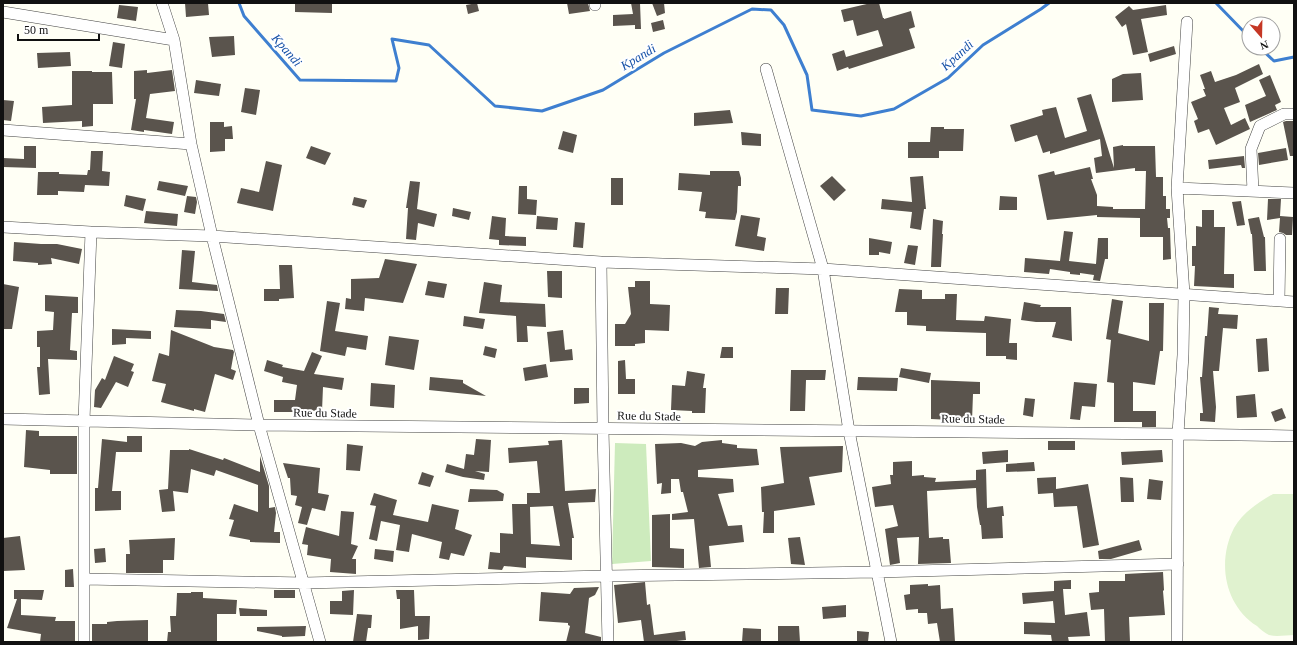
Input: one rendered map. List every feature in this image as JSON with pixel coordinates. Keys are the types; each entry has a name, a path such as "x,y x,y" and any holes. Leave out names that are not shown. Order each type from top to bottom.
{"street":[{"path":"162,3 174,40 191,144 212,236 259,425 320,642"},
{"path":"3,12 174,40"},
{"path":"1177,642 1178,434 1183,355 1184,294 1177,188 1187,22"},
{"path":"766,69 823,269 849,431 891,642"},
{"path":"1253,191 1251,149 1260,126 1284,114 1294,114"},
{"path":"3,130 191,144"},
{"path":"1177,188 1294,193"},
{"path":"3,227 91,232 212,236 601,262 823,269 1294,302"},
{"path":"84,642 84,421 91,232"},
{"path":"1279,301 1280,239"},
{"path":"601,262 608,642"},
{"name":"Rue du Stade","path":"3,419 259,425 1294,436"},
{"path":"84,579 304,583 606,576 877,572 1178,564"}],"green space":[{"path":"615,443 646,444 651,561 612,564"},
{"path":"1273,494 1294,494 1294,635 1272,636 1261,630 1246,617 1237,606 1227,582 1225,568 1226,554 1234,528 1242,517 1256,504"}],"building":[{"path":"185,3 208,3 209,15 186,17"},
{"path":"295,3 332,3 332,13 295,12"},
{"path":"477,3 479,11 468,14 466,5"},
{"path":"567,3 588,3 590,11 569,14"},
{"path":"631,3 640,3 641,29 635,29 635,25 613,26 613,15 633,14"},
{"path":"652,3 664,3 665,13 657,16"},
{"path":"871,3 879,3 884,19 911,11 915,27 909,29 915,48 849,69 848,67 837,71 832,54 844,50 846,57 883,46 878,30 857,36 853,20 844,22 841,10"},
{"path":"119,5 138,7 136,21 117,18"},
{"path":"1166,5 1167,15 1141,19 1148,52 1133,55 1126,24 1122,27 1115,17 1129,6 1133,10"},
{"path":"663,20 665,29 653,32 651,23"},
{"path":"234,36 235,55 212,57 209,37"},
{"path":"113,42 125,44 122,68 109,66"},
{"path":"1174,46 1176,54 1150,62 1148,54"},
{"path":"70,52 71,66 38,68 37,53"},
{"path":"1259,64 1263,74 1235,88 1240,102 1224,108 1231,125 1245,118 1250,129 1216,145 1209,129 1198,133 1194,121 1198,119 1191,102 1206,96 1200,75 1211,71 1215,82 1236,75"},
{"path":"147,70 147,73 172,70 175,91 150,94 146,118 174,122 172,134 144,130 144,132 131,130 136,99 134,99 134,71"},
{"path":"72,71 112,72 113,104 93,104 93,126 82,127 82,121 43,123 42,107 72,105"},
{"path":"1141,73 1143,100 1112,102 1112,79 1123,74"},
{"path":"1270,75 1281,102 1275,105 1277,110 1250,122 1245,105 1266,96 1259,80"},
{"path":"196,80 221,84 219,96 194,93"},
{"path":"245,88 260,90 256,115 241,112"},
{"path":"1091,94 1114,168 1113,147 1123,145 1155,146 1156,177 1163,177 1163,196 1166,196 1166,209 1170,209 1170,218 1167,218 1168,228 1170,228 1171,259 1163,260 1163,237 1140,237 1140,218 1097,217 1097,215 1047,220 1038,175 1054,171 1055,175 1090,167 1093,179 1091,179 1097,195 1097,206 1113,207 1113,209 1145,209 1146,171 1135,171 1135,168 1096,173 1094,158 1102,156 1100,139 1050,154 1050,151 1043,153 1037,135 1015,142 1010,125 1043,115 1042,110 1056,107 1065,138 1087,131 1077,98"},
{"path":"3,100 14,101 11,121 3,120"},
{"path":"730,110 733,123 694,126 694,113"},
{"path":"1294,121 1294,156 1290,156 1283,122"},
{"path":"210,122 224,122 224,127 232,126 233,139 225,139 225,151 210,152"},
{"path":"931,127 944,127 944,129 964,129 963,151 939,151 939,158 908,158 908,142 930,142"},
{"path":"563,131 577,135 573,153 558,149"},
{"path":"741,132 761,134 761,146 742,145"},
{"path":"24,146 36,146 36,168 3,167 3,158 24,159"},
{"path":"311,146 331,153 325,165 306,158"},
{"path":"1286,148 1288,160 1259,165 1258,153"},
{"path":"91,151 103,151 102,171 110,172 109,186 85,185 84,192 58,191 58,195 37,195 38,172 59,172 59,174 87,175 88,170 90,170"},
{"path":"1244,156 1245,168 1242,168 1241,165 1209,169 1208,160"},
{"path":"266,161 282,165 273,211 237,203 241,188 259,192"},
{"path":"710,171 739,171 741,186 738,186 737,212 735,220 705,218 706,212 699,211 702,192 678,190 679,173 710,175"},
{"path":"832,176 846,190 834,201 820,186"},
{"path":"923,176 926,209 924,209 921,230 910,228 912,212 881,209 882,199 912,202 910,177"},
{"path":"611,178 623,178 623,205 611,205"},
{"path":"159,181 188,186 185,196 157,190"},
{"path":"410,181 420,182 417,209 437,214 434,227 418,223 416,240 406,239 408,208 406,208"},
{"path":"519,186 527,186 527,199 537,200 536,215 518,214"},
{"path":"126,195 146,199 143,211 124,206"},
{"path":"187,196 196,197 197,202 195,214 184,212"},
{"path":"1000,196 1017,197 1017,210 999,210"},
{"path":"354,197 367,200 364,208 352,205"},
{"path":"1268,199 1281,199 1280,216 1293,217 1292,235 1286,235 1279,232 1280,218 1267,220"},
{"path":"1241,201 1245,225 1237,226 1232,202"},
{"path":"453,208 471,212 469,220 452,216"},
{"path":"1202,210 1214,210 1214,227 1225,227 1224,274 1234,274 1234,288 1194,286 1195,266 1192,266 1192,246 1196,246 1196,226 1202,227"},
{"path":"146,211 178,214 177,226 144,223"},
{"path":"741,215 760,218 757,236 766,238 764,251 735,246"},
{"path":"492,216 506,218 505,236 526,237 526,246 499,245 499,240 489,239"},
{"path":"537,216 558,218 557,230 536,229"},
{"path":"1259,217 1265,237 1266,271 1254,271 1252,234 1248,219"},
{"path":"933,219 943,221 941,267 931,267"},
{"path":"575,222 585,223 583,248 573,247"},
{"path":"1064,231 1073,232 1069,261 1096,264 1098,238 1108,238 1108,259 1105,259 1100,281 1093,280 1094,275 1080,273 1080,275 1070,274 1070,272 1050,269 1049,274 1024,272 1025,258 1060,261"},
{"path":"869,238 892,242 890,254 879,252 879,255 869,255"},
{"path":"14,242 57,244 82,249 79,264 51,258 52,264 38,265 38,263 13,261"},
{"path":"908,245 918,246 915,265 904,263"},
{"path":"182,250 195,251 192,282 217,285 218,291 179,289"},
{"path":"385,259 417,264 403,303 365,298 364,311 345,309 346,298 351,299 351,279 379,278"},
{"path":"279,265 292,265 294,298 279,299 279,301 264,301 264,289 280,289"},
{"path":"547,271 562,271 562,298 548,297"},
{"path":"428,281 447,284 444,298 425,295"},
{"path":"635,281 650,281 650,304 670,305 669,331 645,330 645,343 635,344 635,346 615,346 615,324 625,324 631,314 628,287 635,287"},
{"path":"484,282 502,285 500,302 545,304 546,327 527,326 528,342 517,342 516,316 479,313"},
{"path":"3,284 19,287 12,329 3,329"},
{"path":"776,288 789,288 788,314 775,314"},
{"path":"899,289 922,290 922,299 945,299 945,294 957,294 956,320 984,321 985,316 1011,319 1009,343 1017,343 1017,360 1006,359 1006,356 986,356 986,333 926,331 926,326 907,325 907,312 895,312"},
{"path":"45,295 78,297 78,313 72,313 70,350 77,351 77,360 48,359 50,394 39,395 37,367 40,367 40,347 37,347 37,331 53,330 54,312 45,311"},
{"path":"1112,299 1123,301 1118,333 1149,341 1149,303 1164,303 1163,351 1160,351 1155,385 1133,382 1133,411 1156,411 1156,427 1142,427 1142,422 1114,422 1114,383 1107,382 1111,340 1106,339"},
{"path":"327,301 340,303 335,331 368,336 366,350 347,347 345,356 320,351"},
{"path":"1024,302 1041,305 1040,307 1071,307 1072,341 1052,337 1056,322 1021,320"},
{"path":"1209,307 1219,308 1218,314 1238,315 1237,329 1223,328 1219,371 1213,371 1216,407 1215,422 1200,421 1200,413 1203,413 1200,377 1202,377"},
{"path":"176,310 224,314 226,322 211,320 211,329 174,327"},
{"path":"464,316 485,319 483,329 463,326"},
{"path":"112,329 151,331 151,339 126,338 126,344 112,345"},
{"path":"171,330 214,347 233,350 234,352 231,369 236,371 233,380 215,374 205,412 194,409 194,411 161,402 166,384 152,381 159,353 169,356"},
{"path":"563,330 565,350 572,349 573,360 550,362 547,332"},
{"path":"389,336 419,340 414,370 385,365"},
{"path":"1267,338 1269,371 1258,372 1256,339"},
{"path":"485,346 497,349 495,358 483,355"},
{"path":"722,347 733,347 733,358 720,358"},
{"path":"312,352 322,356 314,374 344,378 342,390 323,387 322,411 295,410 295,412 274,412 274,400 295,400 297,385 282,382 283,377 264,371 267,360 283,365 282,367 304,371"},
{"path":"114,356 134,364 131,371 134,372 128,387 116,382 101,408 94,407 95,390 102,378 105,380"},
{"path":"625,360 626,379 635,379 635,394 618,394 618,361"},
{"path":"546,364 548,377 525,381 523,368"},
{"path":"901,368 931,373 929,383 899,377"},
{"path":"791,370 826,370 825,380 806,380 805,411 790,411"},
{"path":"687,371 705,374 703,388 706,388 705,413 671,410 672,385 685,386"},
{"path":"430,377 463,380 463,383 486,396 429,390"},
{"path":"858,377 898,378 897,391 857,390"},
{"path":"931,380 980,382 980,394 973,394 972,421 931,419"},
{"path":"1074,382 1097,384 1095,407 1082,406 1080,420 1070,419"},
{"path":"371,383 395,385 394,408 370,406"},
{"path":"574,388 589,388 589,403 574,404"},
{"path":"1255,394 1257,417 1237,418 1236,396"},
{"path":"1025,398 1035,399 1033,417 1023,415"},
{"path":"1282,408 1286,418 1275,422 1271,412"},
{"path":"26,430 39,431 39,436 77,436 77,474 50,474 50,470 24,467"},
{"path":"127,436 142,436 142,452 116,452 112,491 121,491 121,510 95,511 95,488 98,488 102,439 127,442"},
{"path":"476,439 491,440 489,472 475,471 485,474 484,480 463,477 445,472 447,464 464,469 466,454 474,455"},
{"path":"562,440 565,491 596,489 595,502 568,503 574,538 572,538 572,560 526,557 526,568 504,566 502,570 488,569 490,552 500,553 500,533 513,534 512,504 527,504 527,493 540,493 537,461 509,463 508,448 549,445 548,441","holes":["553,506 560,546 531,544 530,507"]},
{"path":"722,440 722,443 737,445 737,448 757,449 759,465 698,470 698,477 733,479 734,492 718,494 728,526 742,525 744,542 709,546 711,567 699,568 694,519 672,520 672,514 688,512 683,492 681,492 679,479 671,479 671,493 661,494 662,483 657,484 655,444 681,443 695,446 702,442"},
{"path":"1048,441 1075,441 1075,450 1048,450"},
{"path":"347,444 363,446 360,471 346,470"},
{"path":"843,446 842,472 809,477 815,505 774,511 774,533 763,533 764,512 762,512 761,487 784,483 780,447"},
{"path":"189,449 223,460 224,458 260,472 260,456 269,486 269,508 275,507 276,513 274,532 280,532 280,543 250,542 250,540 229,536 234,520 229,519 234,504 258,512 258,485 216,470 214,476 191,469 188,493 173,491 175,511 162,512 159,490 168,489 170,450"},
{"path":"1008,450 1008,462 983,464 982,452"},
{"path":"1162,450 1163,462 1122,465 1121,452"},
{"path":"912,461 912,476 924,475 924,477 936,478 935,482 976,480 976,470 986,469 987,508 1003,506 1003,538 982,539 977,507 976,488 927,491 929,538 943,537 943,539 949,539 951,563 918,564 919,537 897,538 900,563 890,565 885,529 898,526 893,505 875,507 872,487 891,484 890,475 893,475 893,462"},
{"path":"1034,462 1035,471 1006,472 1006,464"},
{"path":"283,463 320,468 318,493 329,495 325,511 312,508 307,525 298,523 302,507 295,505 297,496 291,495 290,478 288,478"},
{"path":"422,472 434,476 430,487 418,484"},
{"path":"1056,477 1056,489 1088,484 1099,545 1083,548 1077,506 1054,507 1053,493 1038,494 1037,478"},
{"path":"1120,477 1133,478 1134,502 1121,502"},
{"path":"1149,479 1163,481 1161,500 1147,499"},
{"path":"470,489 497,490 504,494 503,501 468,502"},
{"path":"374,493 397,500 393,515 428,522 432,504 459,510 455,529 472,535 464,556 451,553 449,560 439,558 442,542 412,534 409,552 396,550 400,525 381,521 377,541 369,539 376,506 370,505"},
{"path":"341,511 354,512 351,544 358,546 352,559 356,559 356,574 330,572 331,559 307,555 308,545 302,544 306,527 339,536"},
{"path":"670,514 670,548 684,549 684,568 652,567 652,515"},
{"path":"20,536 25,570 3,571 3,538"},
{"path":"800,537 805,565 791,564 788,538"},
{"path":"175,538 174,560 163,560 163,573 126,573 126,554 130,554 129,540"},
{"path":"1139,540 1142,550 1111,559 1099,559 1098,551"},
{"path":"105,548 106,562 95,563 94,549"},
{"path":"375,549 394,551 393,562 374,559"},
{"path":"73,569 74,587 65,587 65,570"},
{"path":"1163,572 1165,615 1129,617 1130,642 1105,642 1104,609 1091,610 1089,593 1099,592 1099,581 1125,581 1125,574"},
{"path":"1071,580 1071,589 1063,589 1065,615 1087,612 1090,636 1068,637 1069,642 1052,642 1051,635 1024,634 1024,622 1055,623 1053,601 1023,604 1022,593 1054,591 1054,581"},
{"path":"645,582 647,605 650,604 654,635 685,631 686,640 644,642 641,620 618,623 614,585"},
{"path":"928,584 928,586 940,585 941,609 953,608 955,642 940,642 937,623 928,624 927,613 918,613 918,609 906,610 904,595 910,594 910,585"},
{"path":"599,587 595,595 589,598 585,633 601,637 601,642 566,642 570,626 568,623 539,621 541,592 570,594 574,588"},
{"path":"14,590 44,590 42,600 21,599 21,615 56,617 55,621 75,621 75,642 40,642 41,634 7,628 17,599 14,599"},
{"path":"274,590 295,590 295,598 274,598"},
{"path":"354,590 353,615 330,614 330,601 342,601 342,591"},
{"path":"396,590 414,590 415,616 430,616 429,639 418,640 418,626 400,629 400,599 397,599"},
{"path":"203,592 203,598 237,600 236,614 217,614 217,642 167,642 168,632 171,632 170,616 176,616 177,593"},
{"path":"846,605 846,617 823,619 822,607"},
{"path":"239,608 267,610 267,616 240,616"},
{"path":"357,614 372,615 371,628 368,628 366,642 353,642"},
{"path":"148,620 148,642 92,642 92,624 107,624 107,622 117,621"},
{"path":"306,626 305,636 282,637 257,631 257,627"},
{"path":"778,626 799,626 800,642 778,642"},
{"path":"743,628 761,629 761,642 742,642"},
{"path":"857,631 869,632 868,642 857,642"}],"waterway":[{"name":"Kpandi","path":"239,3 244,16 300,80 396,81 399,68 392,39 429,45 495,106 542,111 603,90 664,53 752,9 771,10 784,25 807,75 812,110 861,116 894,109 948,78 983,45 1049,3"},
{"name":"Kpandi","path":"1216,3 1241,29"},
{"name":"Kpandi","path":"1269,56 1274,61 1294,57"}]}
